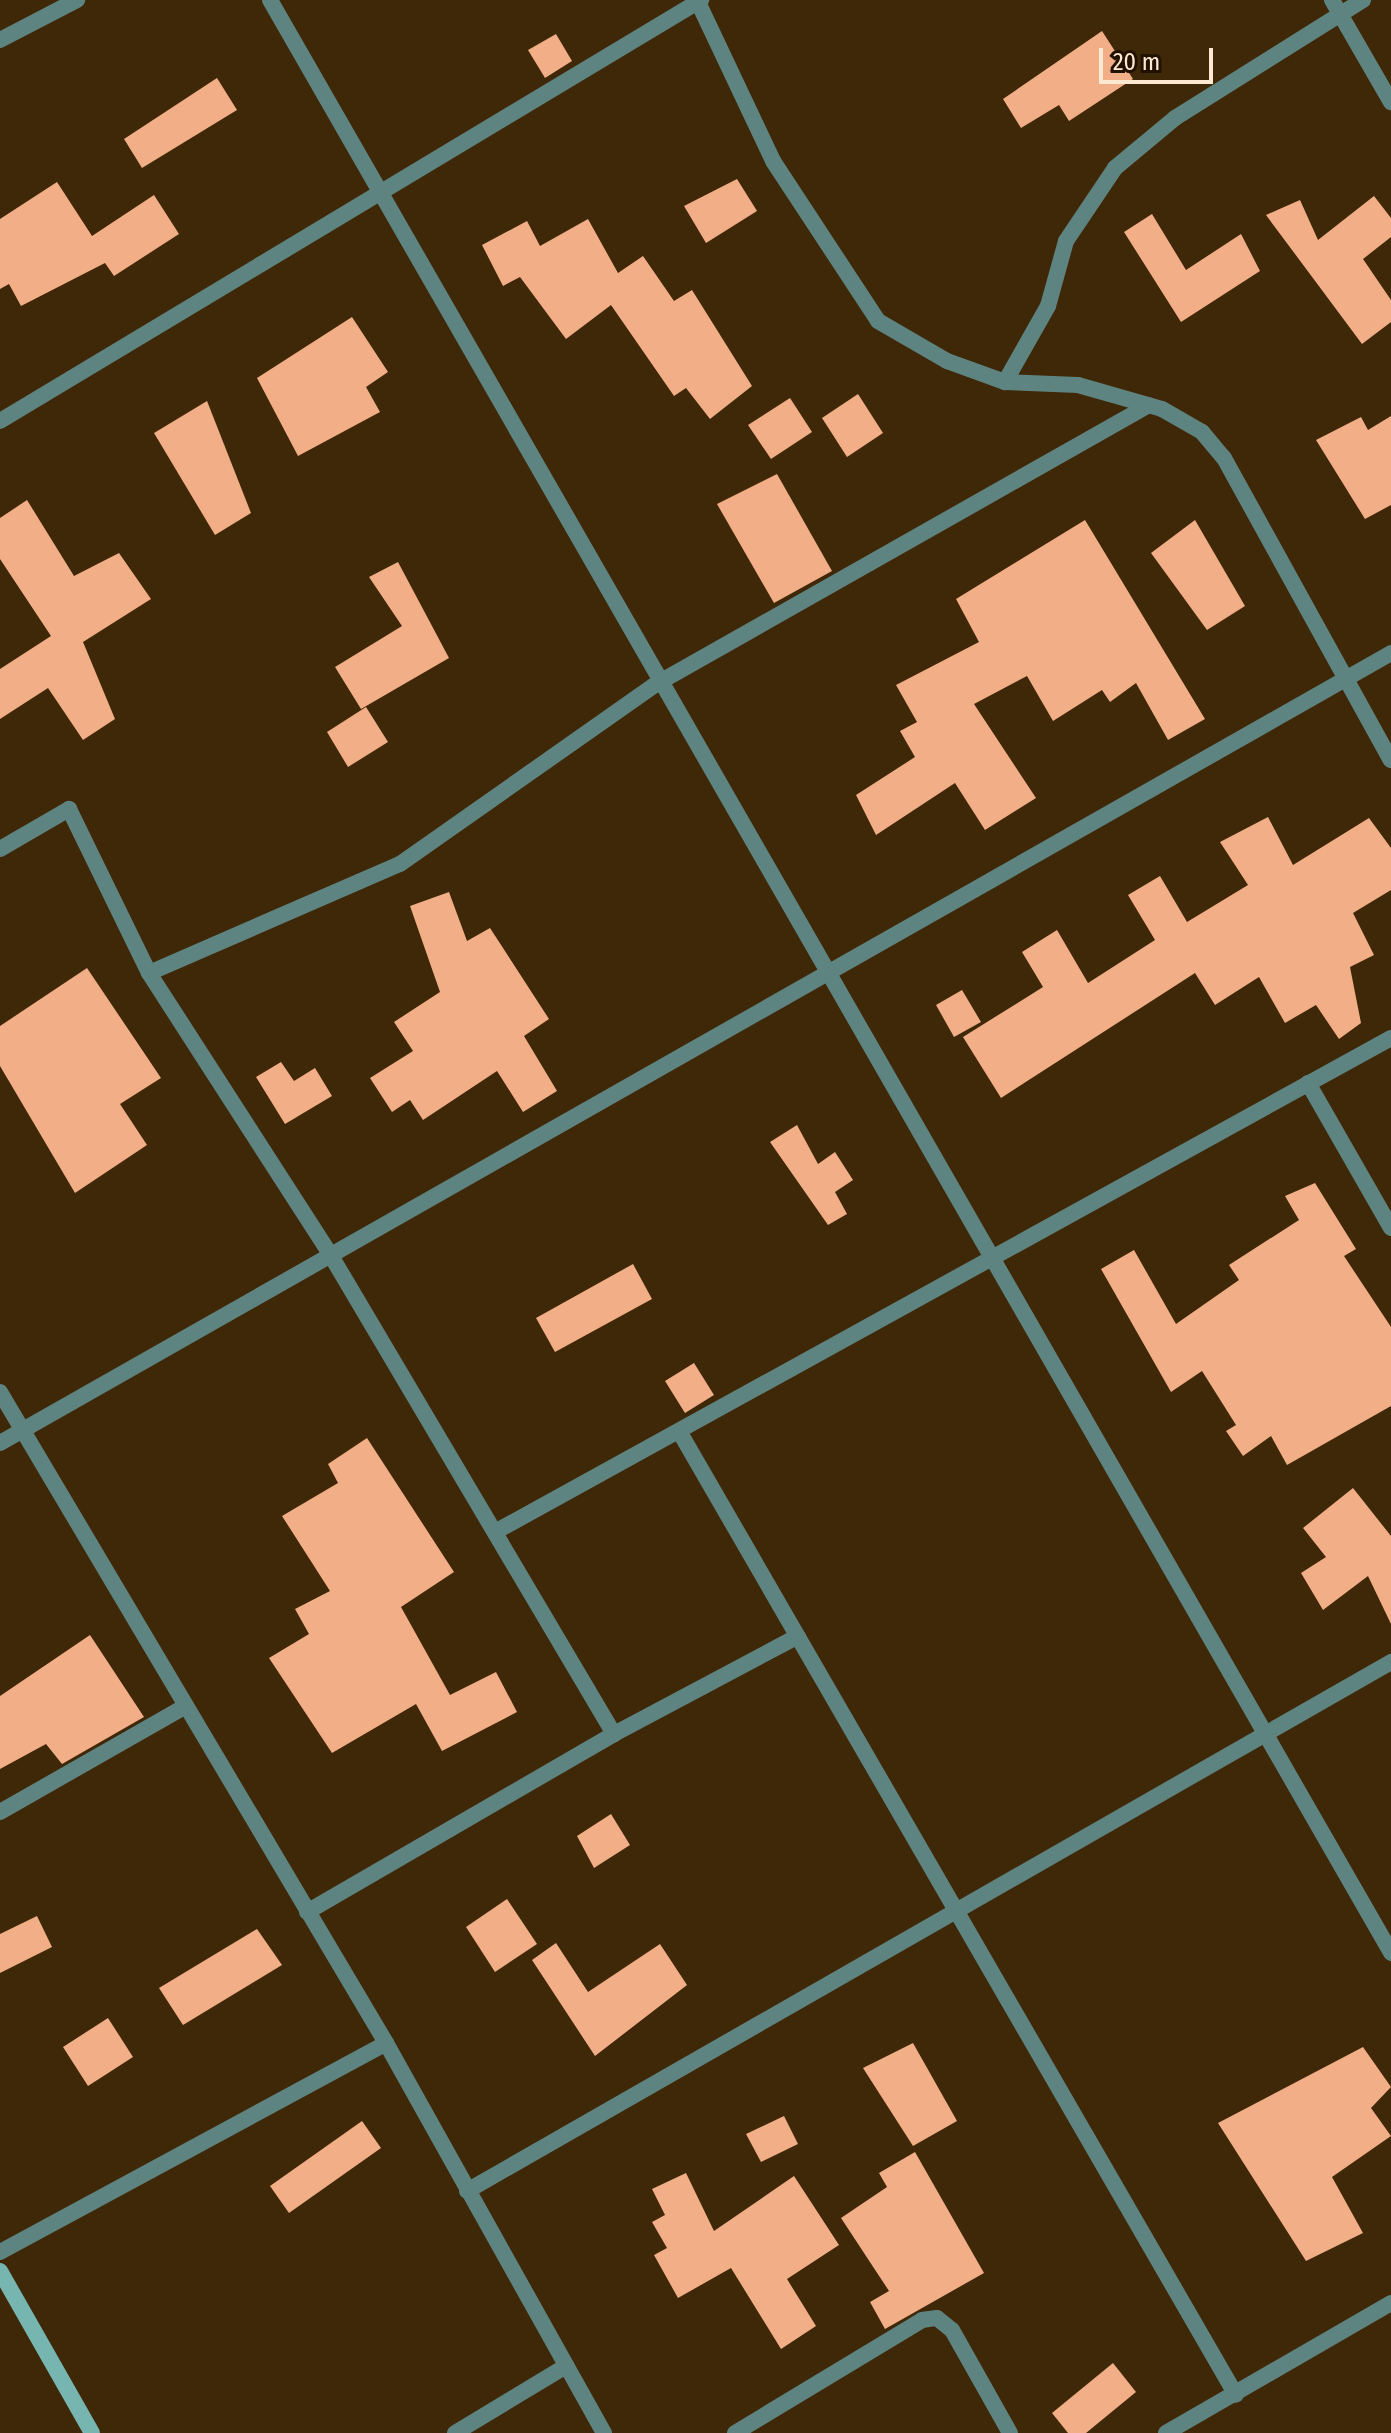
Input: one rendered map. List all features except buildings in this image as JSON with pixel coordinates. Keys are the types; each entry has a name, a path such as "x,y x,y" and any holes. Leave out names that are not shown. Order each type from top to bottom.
{"street":[{"path":"0,40 77,0"},
{"path":"270,0 377,194 1391,1953"},
{"path":"1005,382 1048,306 1071,231 1115,168 1175,118 1336,6 1363,0"},
{"path":"0,421 699,1 773,161 878,321 947,361 1005,382 1078,385 1149,405 1187,421 1224,458 1343,679 1391,760"},
{"path":"1336,6 1391,102"},
{"path":"149,973 400,864 658,683 1149,405"},
{"path":"0,1443 330,1254 828,977 1391,653"},
{"path":"0,849 69,809 149,973 330,1254 614,1734"},
{"path":"495,1532 992,1261 1391,1038"},
{"path":"1308,1083 1391,1228"},
{"path":"0,1392 386,2043 604,2433"},
{"path":"679,1431 1236,2395"},
{"path":"307,1912 614,1734 798,1636"},
{"path":"467,2191 1391,1662"},
{"path":"0,1812 186,1706"},
{"path":"0,2252 386,2043"},
{"path":"0,2271 92,2433"},
{"path":"1166,2433 1391,2303"},
{"path":"735,2433 922,2320 937,2318 952,2330 1010,2433"},
{"path":"455,2433 566,2366"}]}
